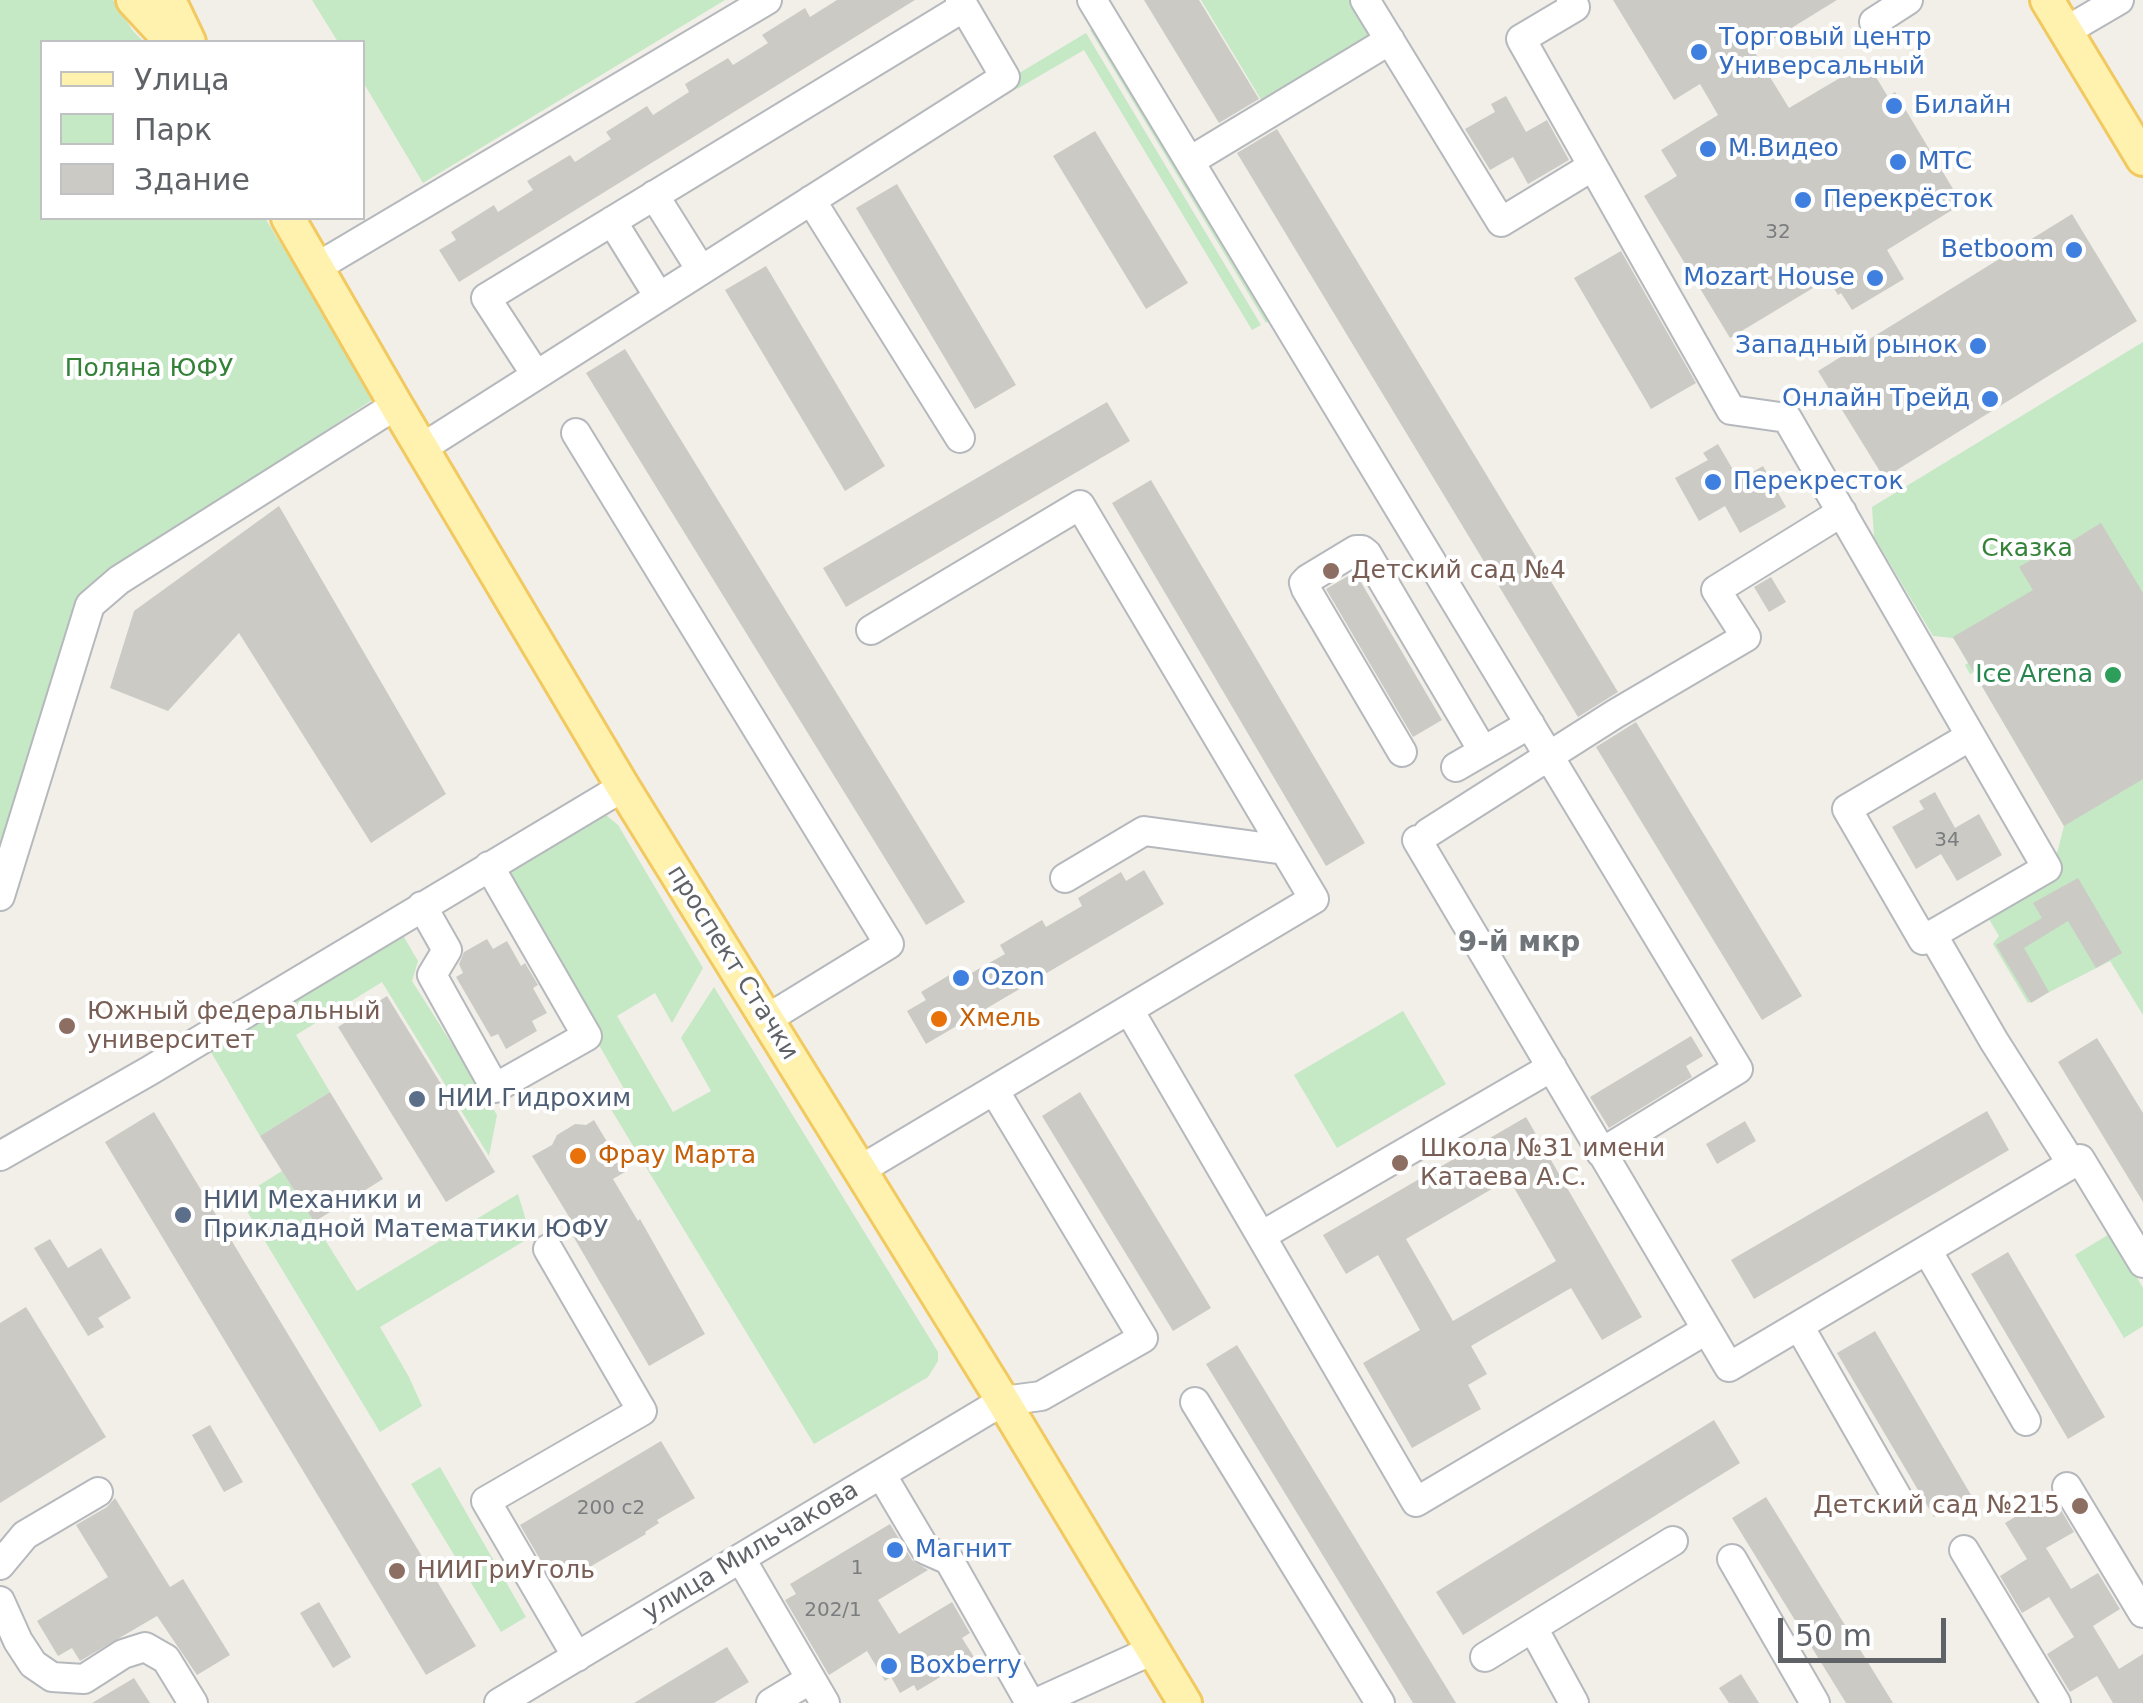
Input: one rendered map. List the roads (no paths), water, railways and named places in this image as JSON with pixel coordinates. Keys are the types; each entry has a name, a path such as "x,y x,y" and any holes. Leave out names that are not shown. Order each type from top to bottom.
{"main road":[{"path":"133,0 170,40"},
{"path":"169,0 189,40"},
{"path":"2047,0 2143,159"},
{"name":"проспект Стачки","path":"289,220 623,787 1185,1703"}],"street":[{"path":"317,267 767,0"},
{"path":"1092,0 1738,1069 1601,1153"},
{"path":"1365,0 1501,222 1593,166"},
{"path":"1572,0 1575,7 1521,40 1730,410 1788,418 2047,868 1922,940 1847,809 1970,737"},
{"path":"1874,22 1908,0"},
{"path":"2066,31 2120,0"},
{"path":"422,448 1004,76 962,3 486,298 536,375"},
{"path":"1190,160 1390,40"},
{"path":"654,196 701,270"},
{"path":"811,200 960,438"},
{"path":"612,221 659,296"},
{"path":"0,896 5,862 90,605 119,580 396,405"},
{"path":"576,433 889,944 767,1019"},
{"path":"860,1170 1314,899 1080,505 871,630"},
{"path":"1842,512 1716,590 1746,638 1615,714 1422,836 1601,1153 1729,1367 2080,1159 2143,1263"},
{"path":"1402,752 1304,583 1356,550 1367,554 1483,751"},
{"path":"1456,767 1530,724"},
{"path":"0,1156 623,787"},
{"path":"1065,878 1144,830 1285,850"},
{"path":"422,906 447,950 432,975 496,1088 587,1036 489,866"},
{"path":"1932,934 2072,1164"},
{"path":"1128,1010 1416,1502 1706,1330"},
{"path":"1262,1236 1552,1067"},
{"name":"улица Мильчакова","path":"499,1703 1002,1402 1041,1396 1143,1338 994,1090"},
{"path":"548,1249 642,1411 486,1500 577,1657"},
{"path":"1927,1250 2026,1421"},
{"path":"1799,1326 1897,1497"},
{"path":"1195,1402 1380,1703"},
{"path":"882,1474 926,1550 949,1560 1033,1703 1153,1650"},
{"path":"2067,1486 2143,1613"},
{"path":"0,1565 25,1535 98,1492"},
{"path":"1485,1657 1673,1541"},
{"path":"1964,1550 2056,1703"},
{"path":"741,1559 818,1691 770,1703"},
{"path":"1732,1559 1815,1703"},
{"path":"0,1602 33,1664 52,1677 84,1679 123,1654 145,1647 166,1658 193,1703"},
{"path":"1533,1628 1574,1703"}],"place":[{"name":"Торговый центр Универсальный","path":"1699,52"},
{"name":"Билайн","path":"1894,106"},
{"name":"М.Видео","path":"1708,149"},
{"name":"МТС","path":"1898,162"},
{"name":"Перекрёсток","path":"1803,200"},
{"name":"Betboom","path":"2074,250"},
{"name":"Mozart House","path":"1875,278"},
{"name":"Западный рынок","path":"1978,346"},
{"name":"Онлайн Трейд","path":"1990,399"},
{"name":"Перекресток","path":"1713,482"},
{"name":"Детский сад №4","path":"1331,571"},
{"name":"Ice Arena","path":"2113,675"},
{"name":"Ozon","path":"961,978"},
{"name":"Хмель","path":"939,1019"},
{"name":"Южный федеральный университет","path":"67,1026"},
{"name":"НИИ Гидрохим","path":"417,1099"},
{"name":"Фрау Марта","path":"578,1156"},
{"name":"Школа №31 имени Катаева А.С.","path":"1400,1163"},
{"name":"НИИ Механики и Прикладной Математики ЮФУ","path":"183,1215"},
{"name":"Детский сад №215","path":"2080,1506"},
{"name":"Магнит","path":"895,1550"},
{"name":"НИИГриУголь","path":"397,1571"},
{"name":"Boxberry","path":"889,1666"}],"district":[{"name":"9-й мкр","path":"1519,944"}],"park label":[{"name":"Поляна ЮФУ","path":"149,369"},
{"name":"Сказка","path":"2027,549"}]}
